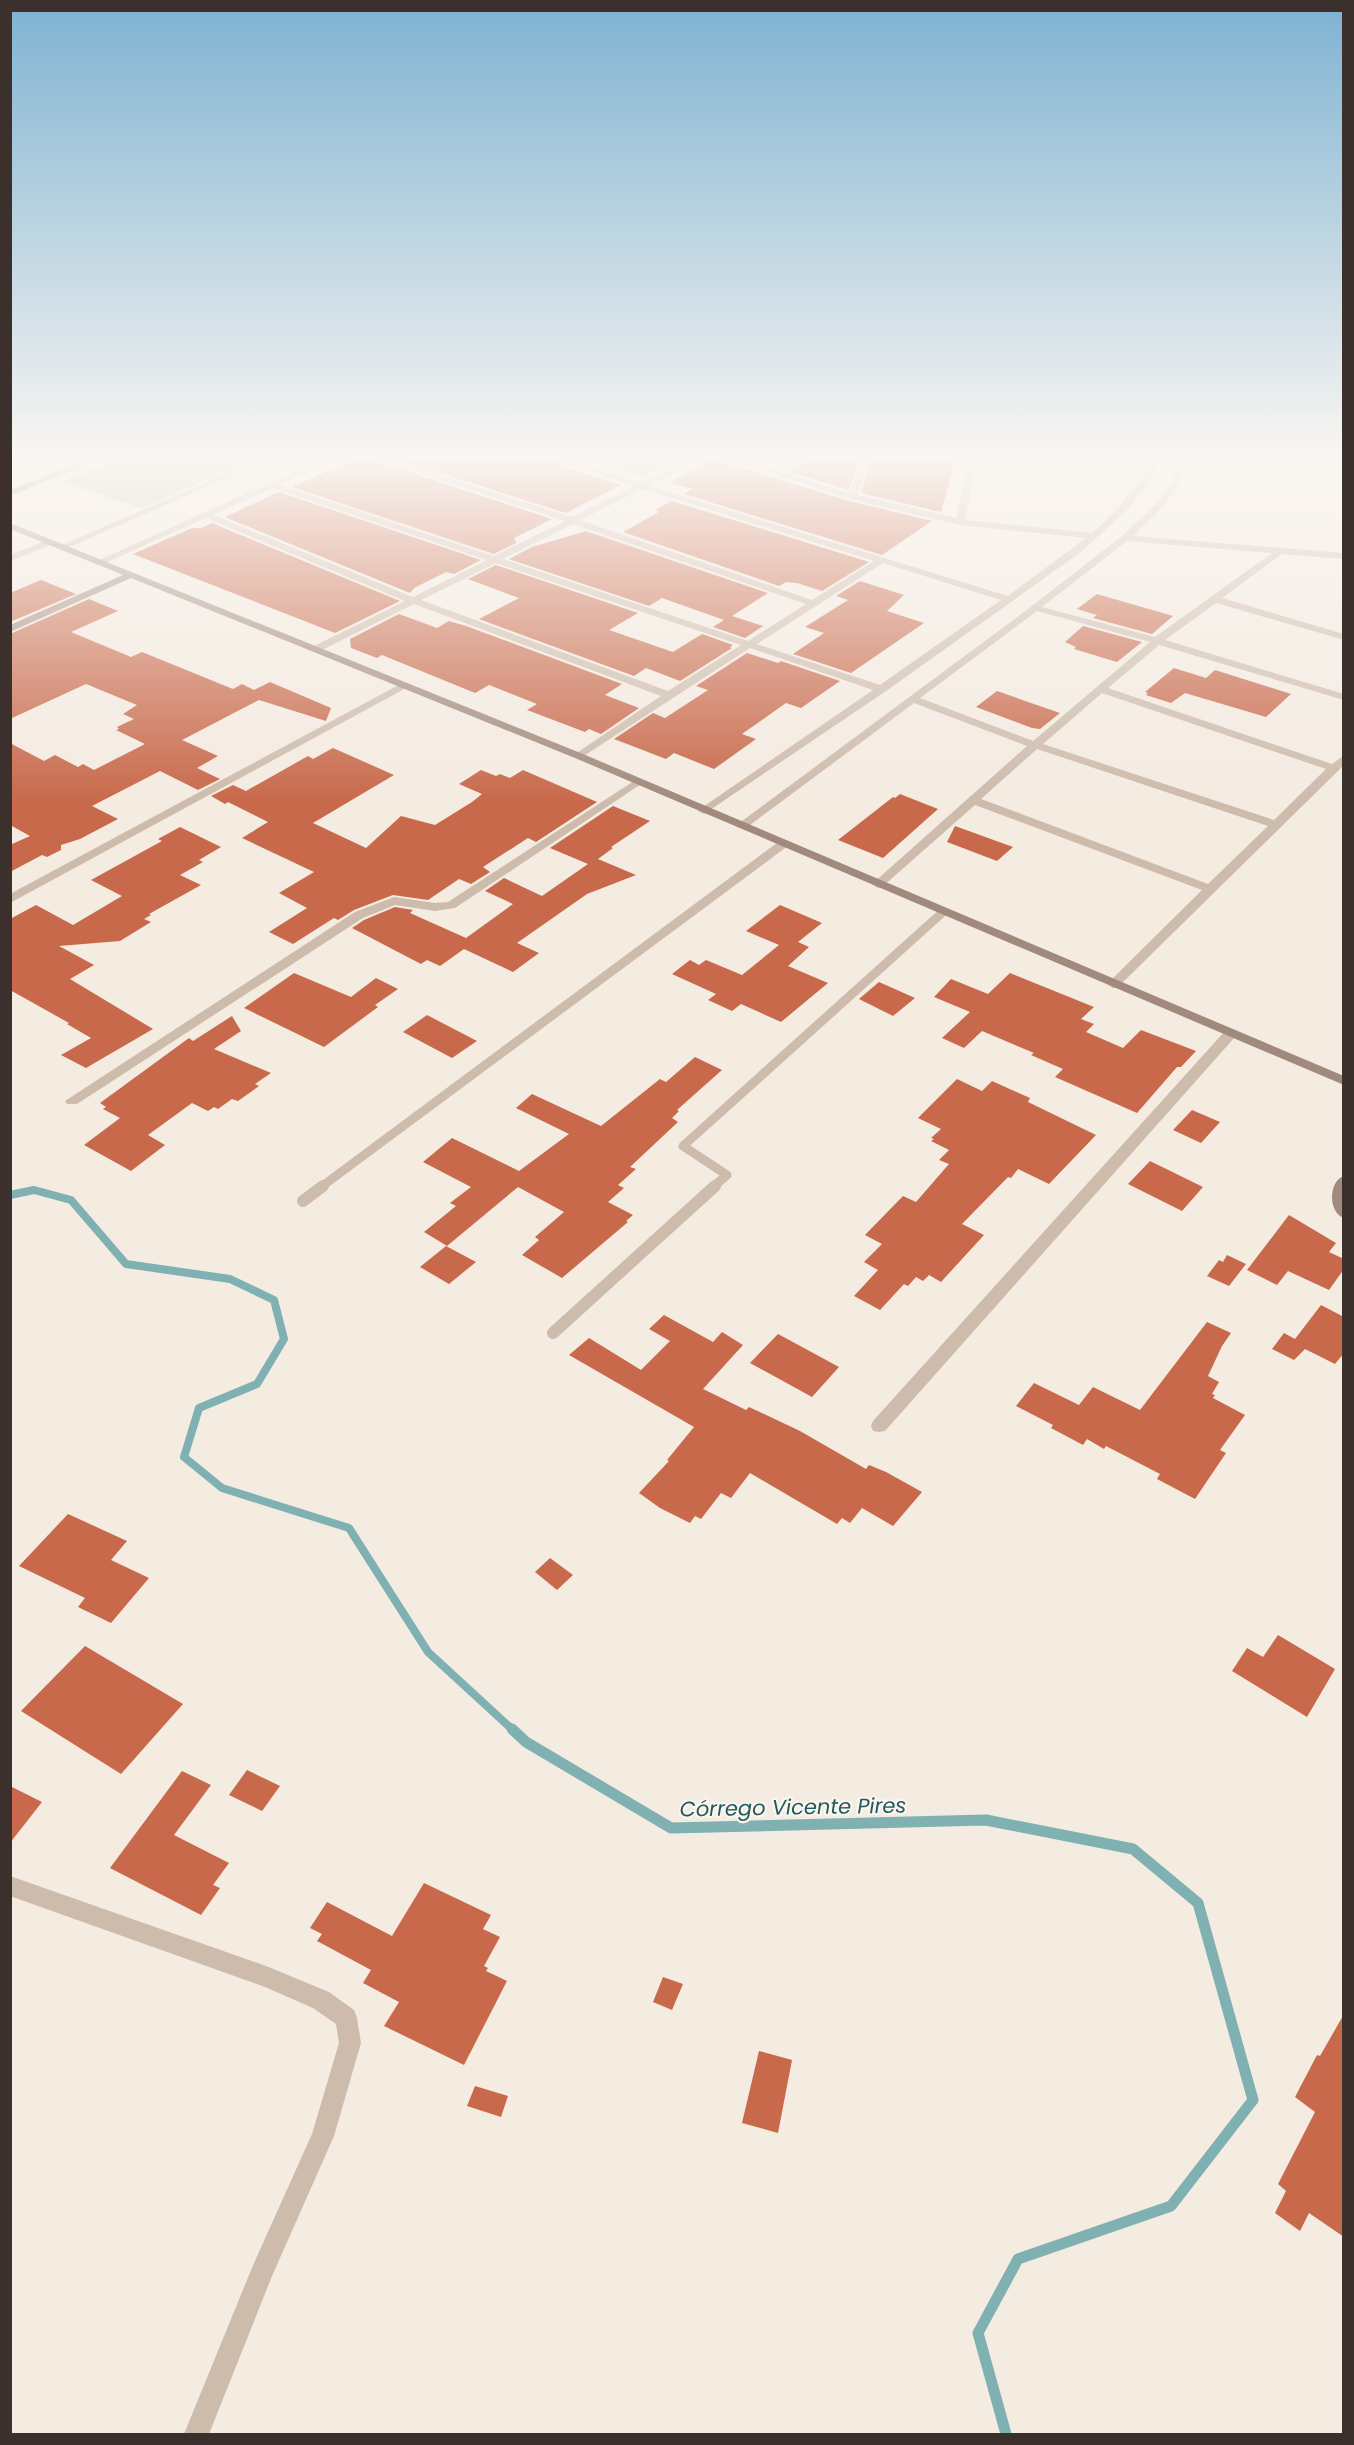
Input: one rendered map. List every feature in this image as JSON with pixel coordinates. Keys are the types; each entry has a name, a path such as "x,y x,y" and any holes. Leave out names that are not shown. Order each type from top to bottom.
{"street":[{"path":"350,574 412,600 669,695"},
{"path":"316,649 466,574"},
{"path":"536,574 882,689"},
{"path":"729,574 813,603"},
{"path":"579,756 669,695 859,574"},
{"path":"930,574 1008,599"},
{"path":"704,811 932,654 1042,574"},
{"path":"742,826 1079,574"},
{"path":"878,884 1157,641 1248,574"},
{"path":"10,629 131,575 579,756 1344,1081"},
{"path":"1214,599 1344,637"},
{"path":"1035,608 1157,641 1344,697"},
{"path":"932,654 933,660 959,664"},
{"path":"10,899 404,685"},
{"path":"1100,689 1334,768"},
{"path":"912,699 1035,745 1276,825"},
{"path":"1113,984 1344,758"},
{"path":"72,1101 359,915 394,901 435,906 450,905 637,782"},
{"path":"973,800 1210,889"},
{"path":"879,1426 1230,1034"},
{"path":"1344,1181 1339,1196 1340,1206 1344,1212"},
{"path":"10,1886 266,1977 321,2000 346,2018 350,2043 323,2136 262,2271 197,2434"}],"lane":[{"path":"303,1201 783,844"},
{"path":"553,1333 727,1175 683,1146 942,912"}],"building":[{"path":"184,574 335,574 400,601 335,633"},
{"path":"364,574 442,574 414,588 410,593"},
{"path":"478,574 523,574 638,613 609,630 673,652 702,634 733,645 730,647 732,648 680,681 646,668 634,676 479,619 519,598 468,579"},
{"path":"554,574 713,574 768,593 732,616 763,626 745,638 713,627 724,620 662,598 649,606"},
{"path":"745,574 849,574 822,591 797,583 786,582 779,586"},
{"path":"41,580 76,594 10,622 10,593"},
{"path":"860,581 904,595 887,611 924,623 851,673 793,654 824,633 805,627 848,600 836,596"},
{"path":"1097,594 1173,616 1152,634 1093,618 1097,615 1077,609"},
{"path":"89,599 118,611 71,632 131,657 142,652 233,689 242,684 254,690 270,682 331,708 326,721 259,700 182,740 218,756 197,768 220,779 198,790 160,771 92,806 118,819 80,839 61,845 61,850 47,857 42,855 10,872 10,845 30,836 10,825 10,743 44,761 55,755 78,767 83,764 94,770 145,744 116,730 119,729 117,727 134,719 123,714 137,705 86,684 10,719 10,634"},
{"path":"399,614 437,628 449,621 466,626 622,684 605,695 639,708 601,734 589,729 585,732 527,710 537,704 489,685 475,693 382,655 377,658 351,648 350,639"},
{"path":"1083,626 1142,642 1117,662 1074,649 1076,647 1065,642"},
{"path":"747,653 778,663 781,661 840,681 801,708 786,703 742,734 756,739 714,769 674,753 666,759 614,739 653,713 665,718 708,690 696,686"},
{"path":"1174,668 1206,678 1215,670 1291,694 1266,717 1185,693 1171,703 1146,695 1148,693 1145,692"},
{"path":"997,691 1060,713 1040,729 976,707"},
{"path":"333,748 394,775 313,823 366,848 401,816 435,825 472,802 482,794 459,784 481,770 510,778 523,770 597,802 536,842 528,838 483,867 490,872 471,884 459,879 428,900 393,895 354,910 338,920 334,918 293,944 269,932 307,908 279,893 314,872 242,838 268,822 211,796 233,785 246,791 308,756 313,759"},
{"path":"900,794 938,809 883,858 838,840 893,797"},
{"path":"613,806 650,821 611,847 613,848 598,859 636,875 587,894 517,943 539,953 513,972 464,949 440,966 427,960 421,964 352,928 364,920 395,907 413,910 410,913 466,938 513,904 485,891 504,878 542,896 588,864 550,848"},
{"path":"955,826 1013,847 997,861 947,842"},
{"path":"180,827 221,847 199,860 203,862 180,875 201,885 149,914 151,915 144,919 151,922 120,941 59,946 94,965 70,979 153,1029 86,1068 61,1055 91,1038 10,990 10,919 36,905 73,925 122,896 91,880 162,841 158,839"},
{"path":"780,905 822,923 798,942 809,947 788,966 828,983 781,1022 741,1004 732,1011 708,1000 716,994 672,974 690,960 699,965 706,960 742,975 779,945 746,931"},
{"path":"294,973 351,997 376,978 398,989 375,1005 378,1007 324,1047 244,1008"},
{"path":"1010,973 1094,1007 1081,1019 1094,1024 1086,1032 1123,1048 1141,1030 1196,1051 1181,1067 1177,1067 1137,1113 1055,1077 1063,1069 1031,1055 1034,1053 982,1031 964,1048 942,1038 970,1012 934,997 951,979 988,994"},
{"path":"879,982 915,998 893,1016 859,999"},
{"path":"427,1015 477,1041 452,1058 403,1032"},
{"path":"232,1016 241,1031 214,1049 271,1073 255,1084 259,1086 238,1101 232,1099 218,1109 214,1107 208,1111 192,1103 148,1135 165,1145 131,1171 84,1145 120,1118 103,1109 106,1107 100,1103 189,1038 193,1041"},
{"path":"695,1057 722,1070 677,1110 679,1111 672,1118 678,1122 630,1167 636,1169 618,1185 624,1188 608,1202 633,1215 626,1221 628,1222 562,1278 522,1255 539,1240 535,1237 564,1212 518,1187 447,1246 424,1232 456,1206 450,1203 471,1187 423,1162 452,1138 519,1171 569,1134 516,1108 532,1094 601,1126 660,1079 666,1082"},
{"path":"957,1079 982,1091 992,1081 1030,1098 1028,1102 1096,1135 1049,1184 1018,1169 1011,1178 1008,1177 962,1224 984,1235 941,1282 929,1275 923,1281 916,1277 908,1286 904,1284 880,1310 854,1296 878,1270 864,1262 882,1244 865,1235 903,1196 916,1202 949,1164 939,1160 949,1150 931,1141 934,1139 931,1138 941,1129 918,1118"},
{"path":"1192,1110 1220,1122 1201,1143 1173,1130"},
{"path":"1150,1161 1203,1187 1182,1211 1128,1184"},
{"path":"1289,1215 1336,1243 1329,1252 1344,1259 1344,1269 1329,1290 1288,1271 1277,1285 1247,1270"},
{"path":"446,1246 476,1262 449,1284 420,1267"},
{"path":"1227,1255 1246,1264 1229,1286 1207,1276 1219,1260 1223,1262"},
{"path":"1321,1305 1344,1317 1344,1353 1335,1364 1305,1349 1294,1360 1272,1349 1284,1333 1295,1339"},
{"path":"664,1315 713,1342 722,1332 743,1345 703,1389 746,1410 749,1407 800,1431 866,1469 869,1465 922,1492 893,1526 862,1508 850,1523 842,1518 837,1524 750,1473 731,1498 721,1493 701,1519 695,1516 690,1523 660,1508 639,1493 669,1461 667,1460 694,1427 569,1355 589,1338 641,1370 670,1341 649,1329"},
{"path":"1207,1322 1231,1333 1222,1346 1208,1376 1219,1382 1212,1394 1215,1395 1213,1398 1245,1415 1220,1450 1226,1453 1195,1499 1157,1479 1160,1474 1106,1446 1104,1449 1087,1439 1083,1445 1051,1428 1053,1425 1016,1406 1034,1383 1079,1405 1093,1387 1140,1410"},
{"path":"778,1334 839,1367 812,1397 750,1363"},
{"path":"68,1514 127,1541 111,1560 149,1578 111,1623 78,1607 85,1598 19,1566"},
{"path":"550,1558 573,1575 557,1590 535,1572"},
{"path":"1278,1635 1335,1669 1307,1717 1232,1671 1247,1648 1263,1657"},
{"path":"85,1646 183,1704 121,1774 21,1711"},
{"path":"247,1770 280,1786 262,1811 229,1795"},
{"path":"182,1771 211,1785 174,1835 229,1863 213,1885 220,1888 201,1915 110,1868"},
{"path":"10,1786 42,1802 10,1843"},
{"path":"424,1883 491,1915 483,1929 500,1937 484,1966 488,1968 486,1971 507,1981 464,2065 384,2026 399,2002 363,1983 371,1970 317,1941 322,1934 310,1928 327,1902 392,1936"},
{"path":"663,1977 683,1984 672,2010 653,2002"},
{"path":"1344,2014 1344,2237 1309,2213 1300,2231 1275,2213 1286,2191 1278,2184 1315,2112 1295,2097 1317,2055 1320,2056"},
{"path":"759,2051 792,2060 778,2133 742,2123"},
{"path":"475,2086 508,2096 501,2117 467,2106"}],"waterway":[{"name":"Córrego Vicente Pires","path":"10,1195 34,1190 71,1200 126,1264 230,1279 274,1300 284,1339 257,1384 199,1408 184,1457 222,1488 349,1528 428,1652 514,1731"},
{"name":"Córrego Vicente Pires","path":"512,1729 526,1742 671,1828 986,1820 1133,1849 1198,1903 1253,2100 1171,2206 1018,2259 978,2333 1006,2434"}]}
